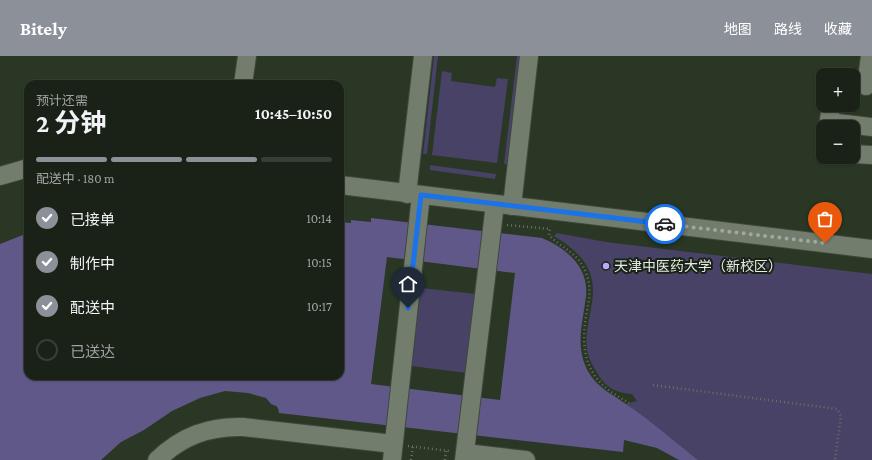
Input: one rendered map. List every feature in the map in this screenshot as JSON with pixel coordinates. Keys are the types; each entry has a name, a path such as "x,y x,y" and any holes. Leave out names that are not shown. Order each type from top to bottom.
{"lane":[{"path":"244,80 247,56"},
{"path":"157,460 180,441 193,435 230,426 394,444 418,220 414,194 423,56"},
{"path":"526,460 465,450 493,226 503,205 529,56"},
{"path":"864,86 870,56"},
{"path":"829,118 872,127"},
{"path":"860,154 872,155"},
{"path":"0,176 24,169"},
{"path":"344,185 872,248"}],"path":[{"path":"493,226 550,230 549,235 572,252 578,259 586,273 590,298 583,347 586,357 596,378 604,386 629,403"},
{"path":"653,385 837,410 841,416 835,460"},
{"path":"394,444 446,451 465,450"},
{"path":"411,460 413,446"},
{"path":"445,460 446,451"}],"shaded area":[{"name":"天津中医药大学（新校区）","path":"0,56 872,56 872,460 0,460"},
{"path":"434,56 438,56 427,154 423,154"},
{"path":"517,56 521,56 508,164 504,164"},
{"path":"442,71 452,73 451,81 495,87 497,78 508,79 497,163 432,155"},
{"path":"430,165 496,174 495,179 430,170"},
{"path":"371,218 542,238 559,247 574,260 584,276 586,296 581,344 584,363 589,373 601,387 644,417 698,460 679,460 657,448 624,440 623,452 279,413 278,408 271,404 266,398 248,393 225,391 200,398 172,411 144,430 121,442 101,460 0,460 0,244 24,235 24,380 344,380 344,222 351,223 351,220 371,222","holes":["387,257 515,273 500,400 371,384"]},
{"path":"557,233 606,242 872,274 872,460 698,460 626,404 637,401 632,394 613,390 599,376 590,360 586,344 593,293 590,273 580,256 554,236"},
{"path":"421,288 476,294 467,373 411,366"}],"way so far":[{"path":"665,224 825,243"}],"place":[{"name":"天津中医药大学（新校区）","path":"606,266"}],"route":[{"path":"408,308 421,195 665,224"}]}
